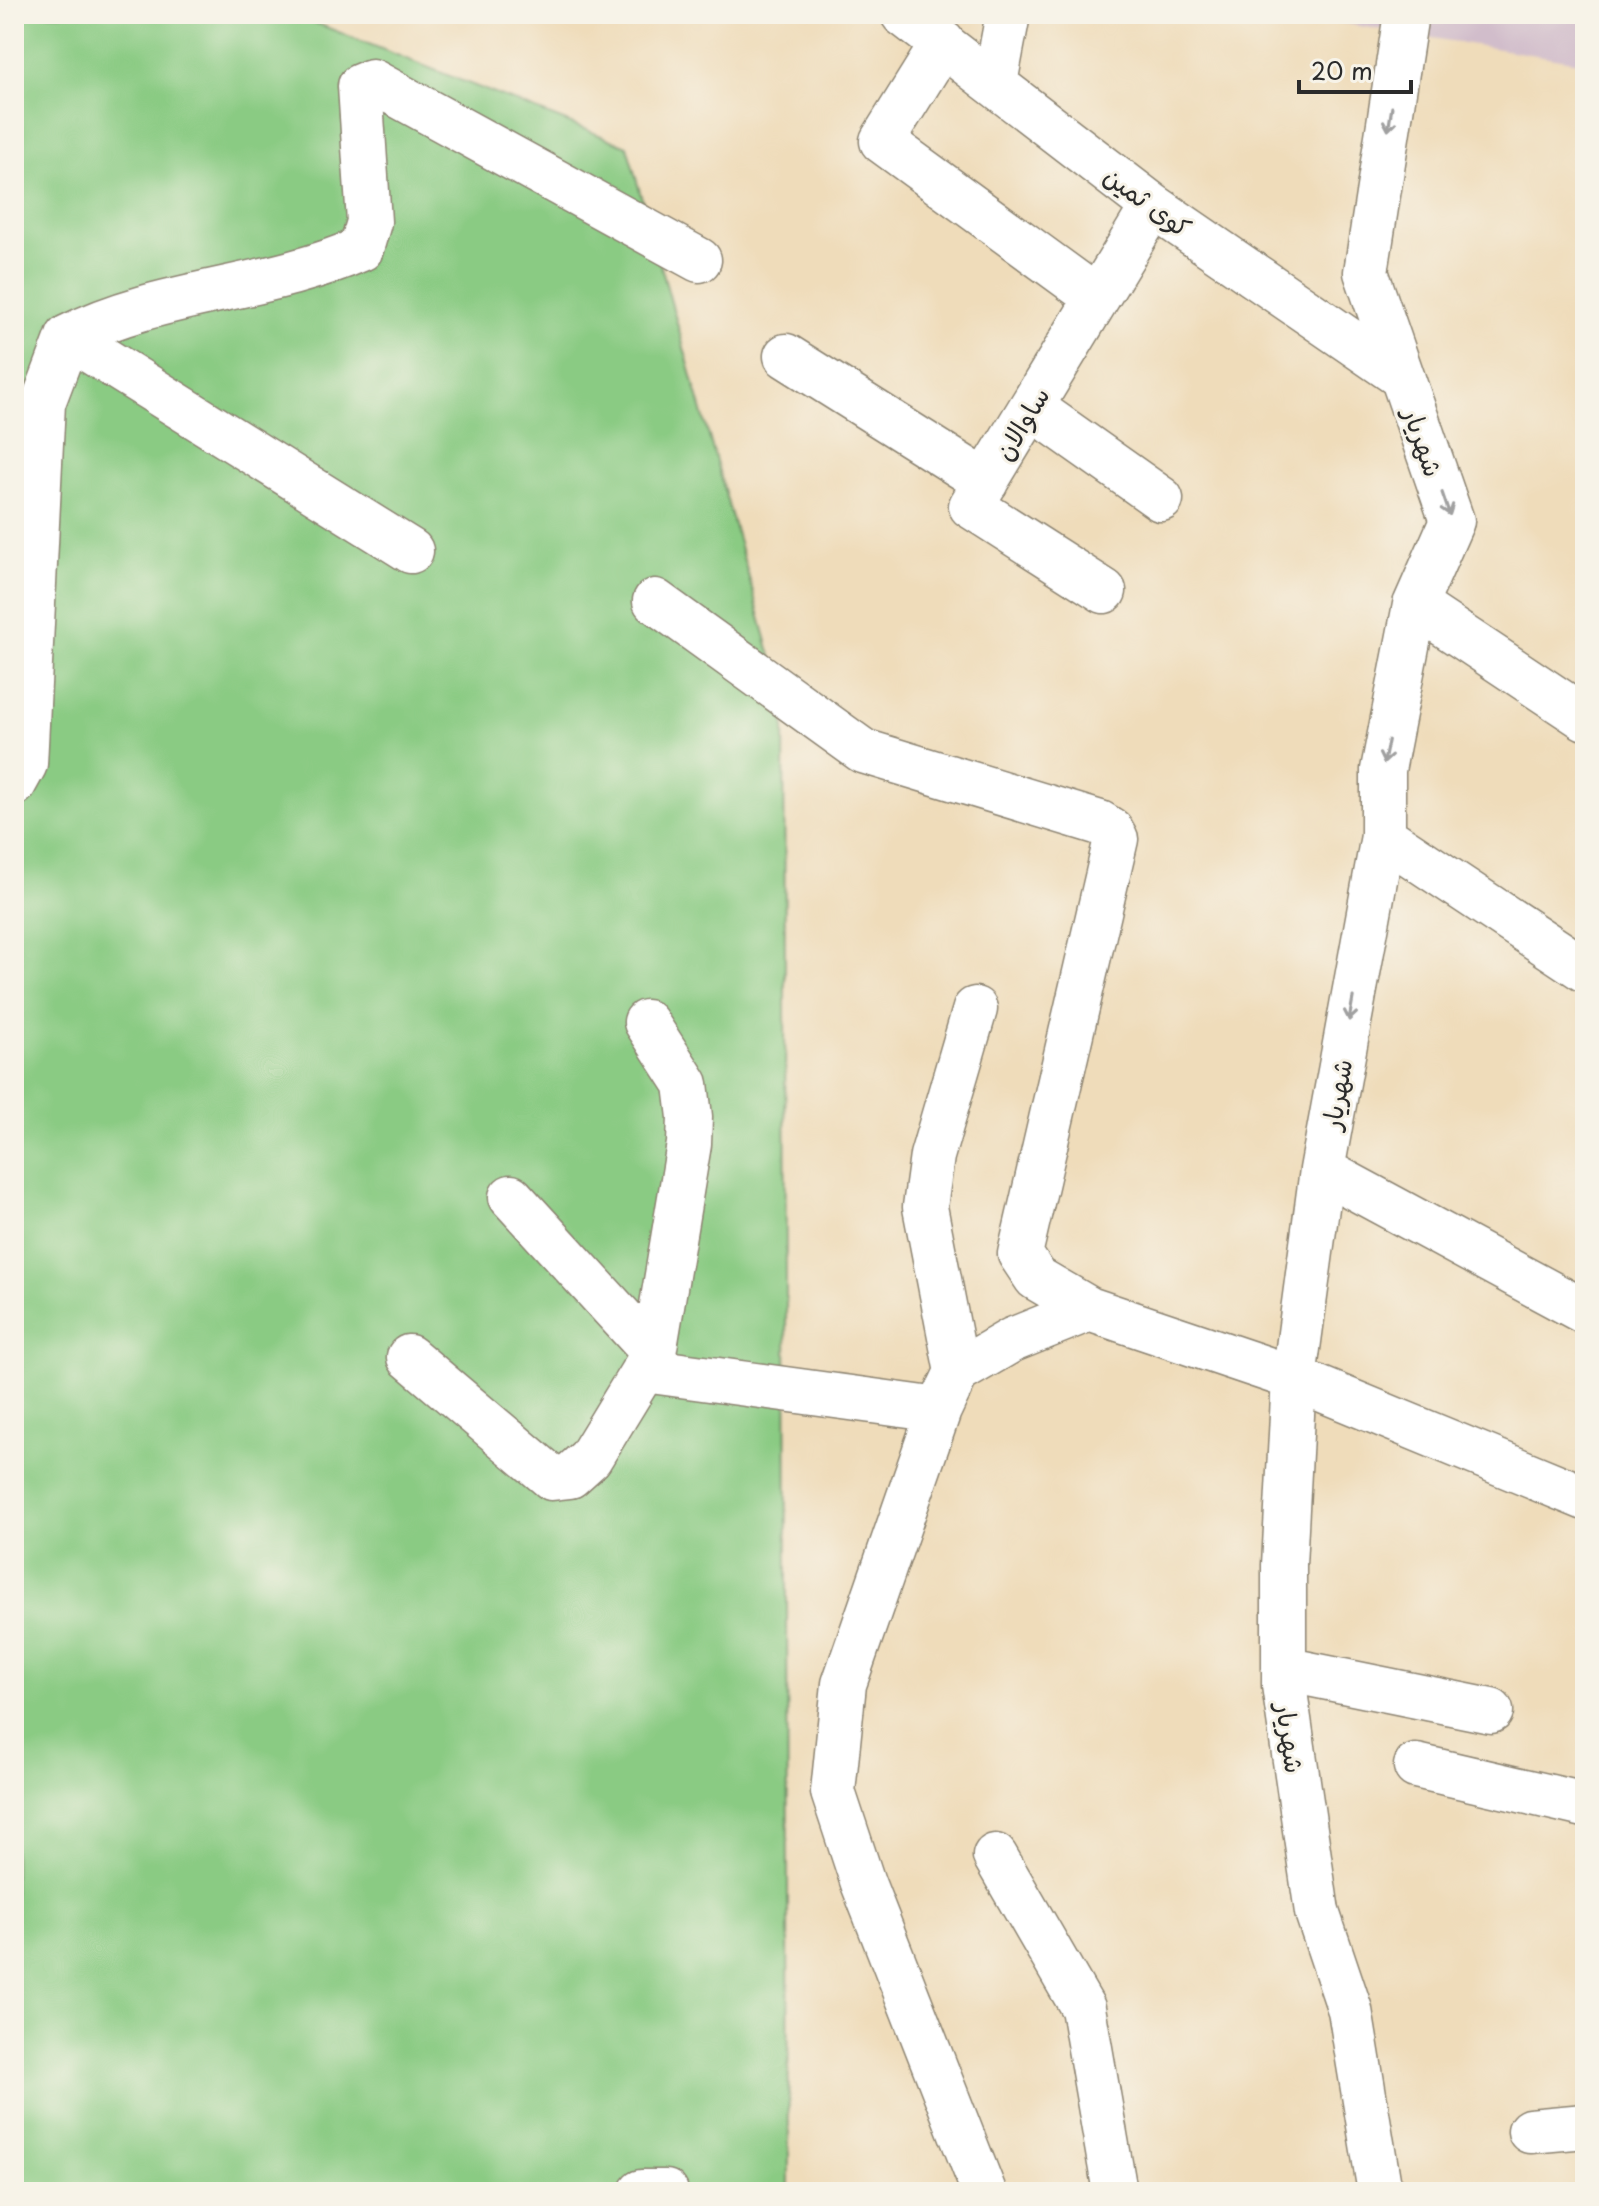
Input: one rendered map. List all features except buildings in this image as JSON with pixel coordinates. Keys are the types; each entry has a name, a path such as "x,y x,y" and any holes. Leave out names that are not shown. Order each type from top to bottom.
{"street":[{"name":"کوی ثمین","path":"903,14 1153,206 1401,376"},
{"path":"995,83 1008,14"},
{"name":"شهریار","path":"1380,2192 1350,2010 1317,1912 1284,1669 1284,1565 1294,1378 1322,1170 1383,836 1383,770 1415,605 1452,521 1366,272 1406,14"},
{"path":"943,43 882,141 1097,298"},
{"path":"14,784 25,764 43,403 68,337 108,317 326,265 361,249 369,222 360,86 372,81 699,260"},
{"name":"ساوالان","path":"1104,591 971,506 1153,206"},
{"path":"68,337 411,551"},
{"path":"786,356 986,482"},
{"path":"1031,407 1161,499"},
{"path":"655,601 863,751 1100,823 1111,830 1116,839 1020,1254 1036,1278 1089,1309 1294,1378 1585,1498"},
{"path":"1415,605 1585,718"},
{"path":"1383,836 1585,970"},
{"path":"975,1009 932,1156 925,1207 948,1391 844,1684 833,1792 868,1898 984,2192"},
{"path":"409,1357 552,1478 570,1476 590,1458 649,1361 689,1144 686,1084 646,1022"},
{"path":"1322,1170 1585,1312"},
{"path":"511,1197 649,1361 948,1391 1012,1340 1089,1309"},
{"path":"1284,1669 1491,1711"},
{"path":"1416,1766 1585,1805"},
{"path":"995,1856 1083,2008 1115,2192"},
{"path":"1530,2131 1585,2126"},
{"path":"641,2192 666,2192"}],"shaded area":[{"path":"1286,14 1585,14 1585,63"}],"green space":[{"path":"14,14 293,14 627,146 784,702 789,2192 14,2192"}]}
